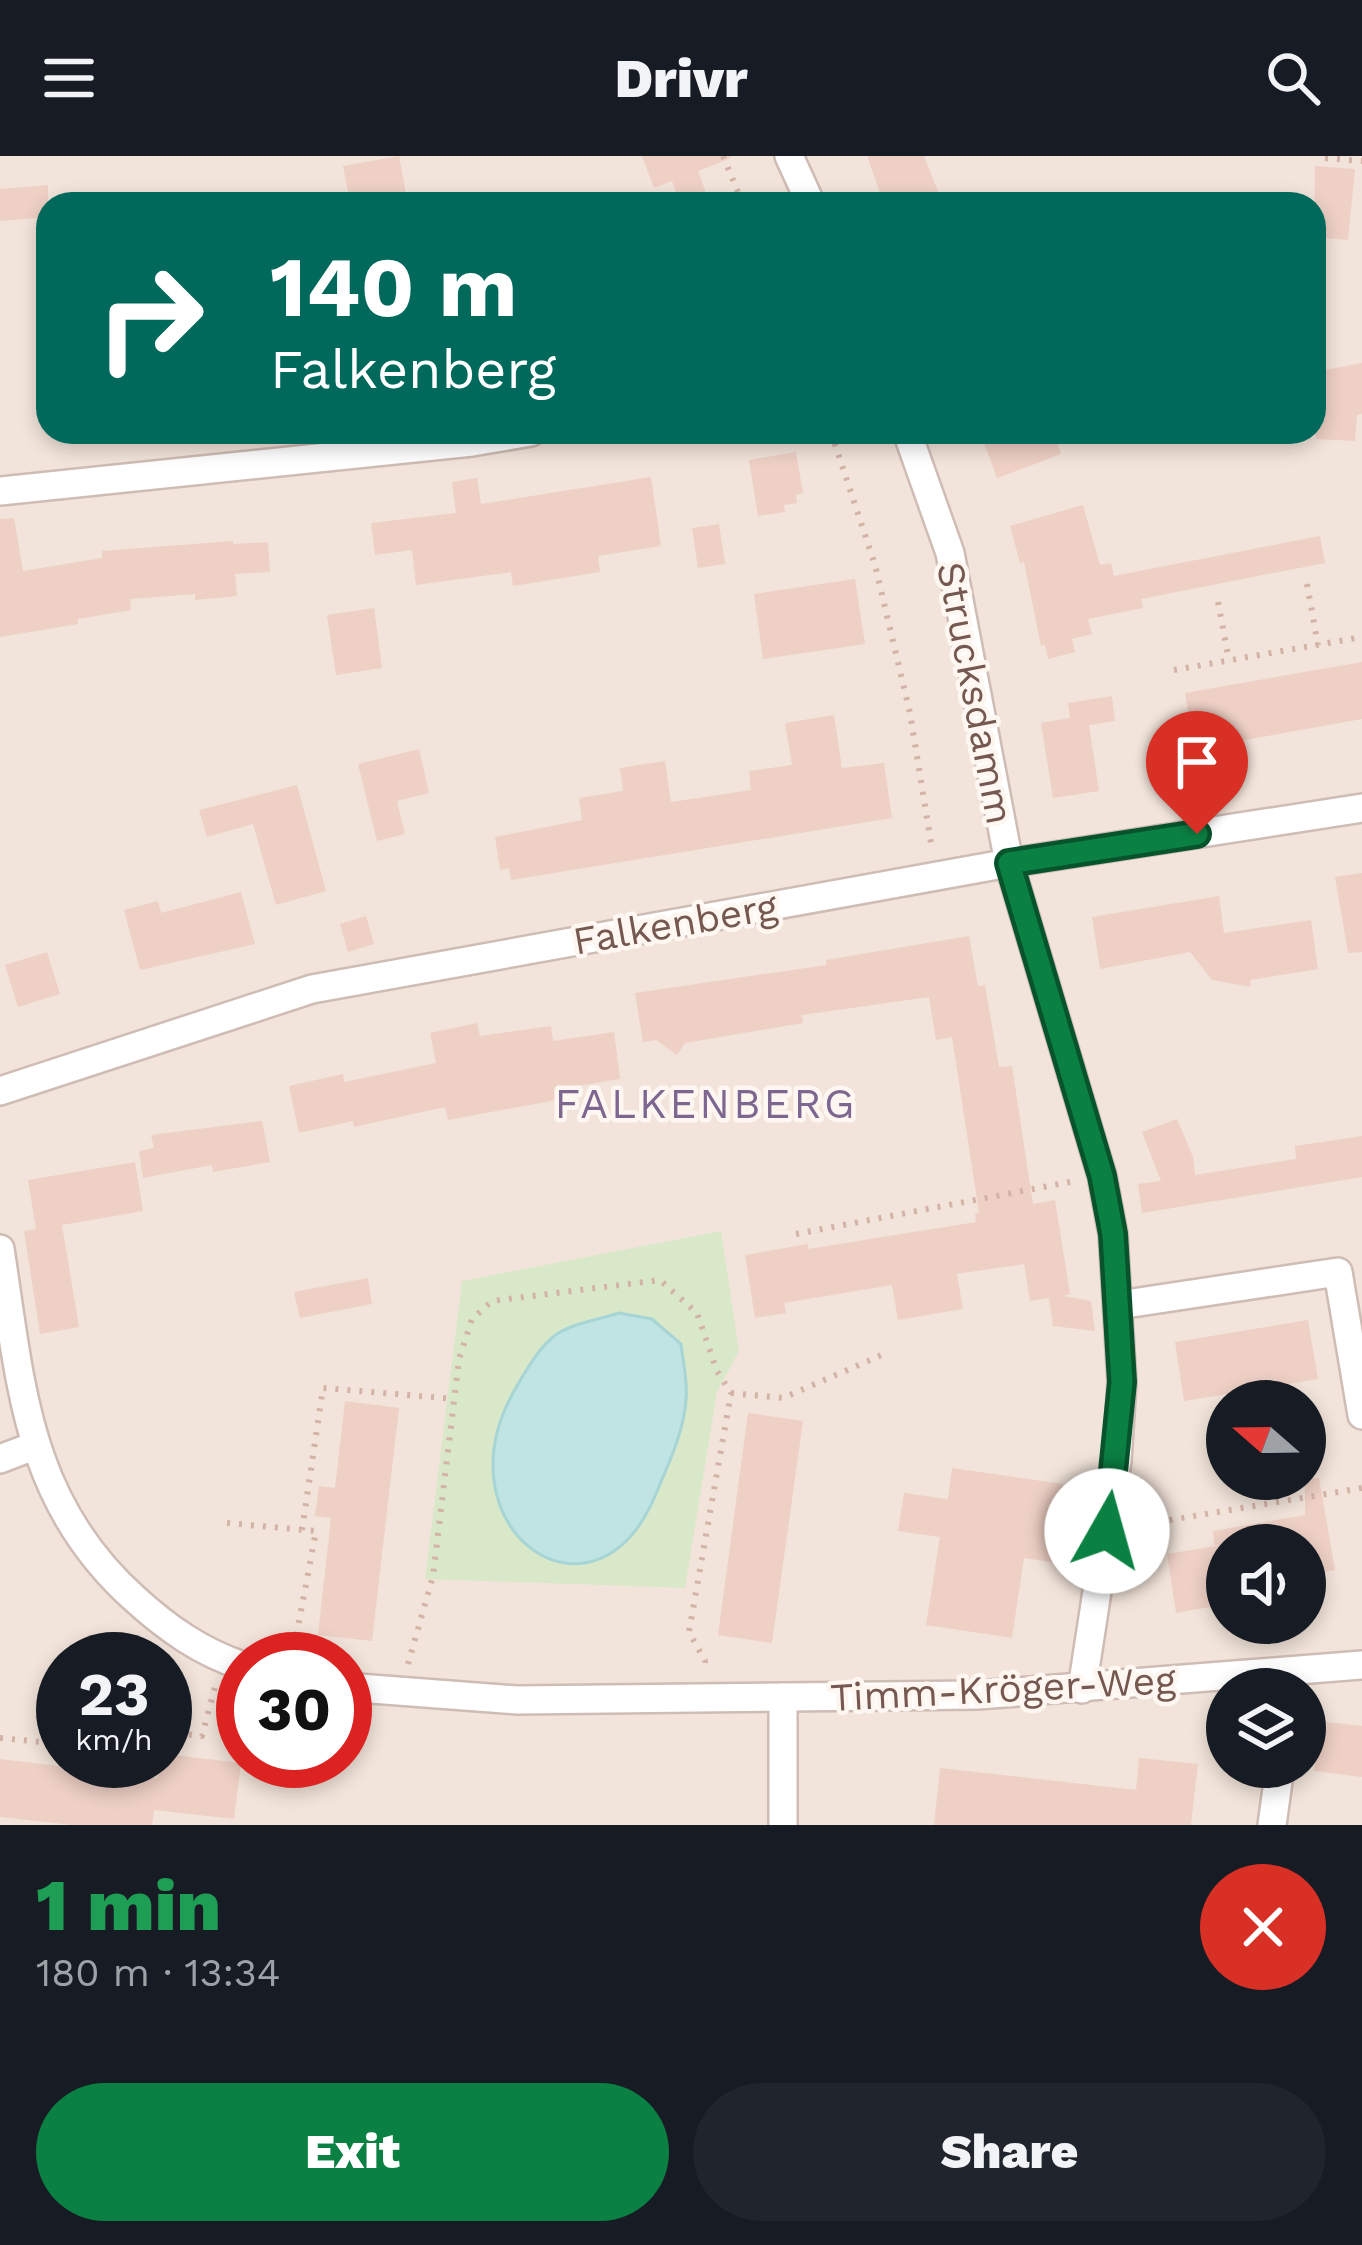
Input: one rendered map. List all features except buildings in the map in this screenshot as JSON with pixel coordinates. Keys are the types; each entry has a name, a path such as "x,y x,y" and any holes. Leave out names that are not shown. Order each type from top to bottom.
{"street":[{"path":"789,156 806,192"},
{"path":"0,491 453,444"},
{"name":"Strucksdamm","path":"911,444 950,553 1009,863 1102,1176 1119,1305 1122,1382 1107,1531 1082,1690"},
{"name":"Falkenberg","path":"0,1091 312,989 1009,863 1362,808"},
{"path":"0,1249 34,1446 80,1543 165,1627 216,1654"},
{"path":"1119,1305 1338,1272 1362,1415"},
{"path":"0,1459 34,1446"},
{"name":"Timm-Kröger-Weg","path":"1326,1673 1362,1665"},
{"name":"Timm-Kröger-Weg","path":"372,1690 518,1700 979,1695 1206,1684"},
{"name":"Timm-Kröger-Weg","path":"783,1697 783,1825"},
{"path":"1272,1825 1277,1788"}],"path":[{"path":"723,156 738,192"},
{"path":"1325,158 1361,160"},
{"path":"835,444 880,586 910,713 937,876"},
{"path":"1307,584 1318,645"},
{"path":"1218,602 1229,660"},
{"path":"1174,670 1362,637"},
{"path":"796,1234 1102,1176"},
{"path":"399,1694 433,1576 459,1359 472,1319 492,1301 660,1280 697,1312 717,1371 731,1393 689,1632 705,1660 702,1698"},
{"path":"731,1393 783,1398 884,1354"},
{"path":"302,1530 323,1388 454,1399"},
{"path":"1107,1531 1362,1488"},
{"path":"227,1523 316,1532 297,1632"},
{"path":"192,1735 202,1736 207,1708 216,1693"},
{"path":"0,1738 36,1741"}],"shaded area":[{"path":"0,156 1362,156 1362,1825 0,1825"}],"green space":[{"path":"721,1231 739,1351 717,1392 685,1588 425,1579 462,1281"}],"water":[{"path":"619,1313 652,1319 681,1344 686,1379 682,1424 655,1496 628,1539 597,1560 563,1563 533,1550 509,1524 495,1487 495,1443 513,1393 544,1346 571,1327"}],"district":[{"name":"FALKENBERG","path":"706,1103"}],"route":[{"path":"1107,1531 1122,1382 1113,1234 1102,1176 1009,863 1197,834"}]}
